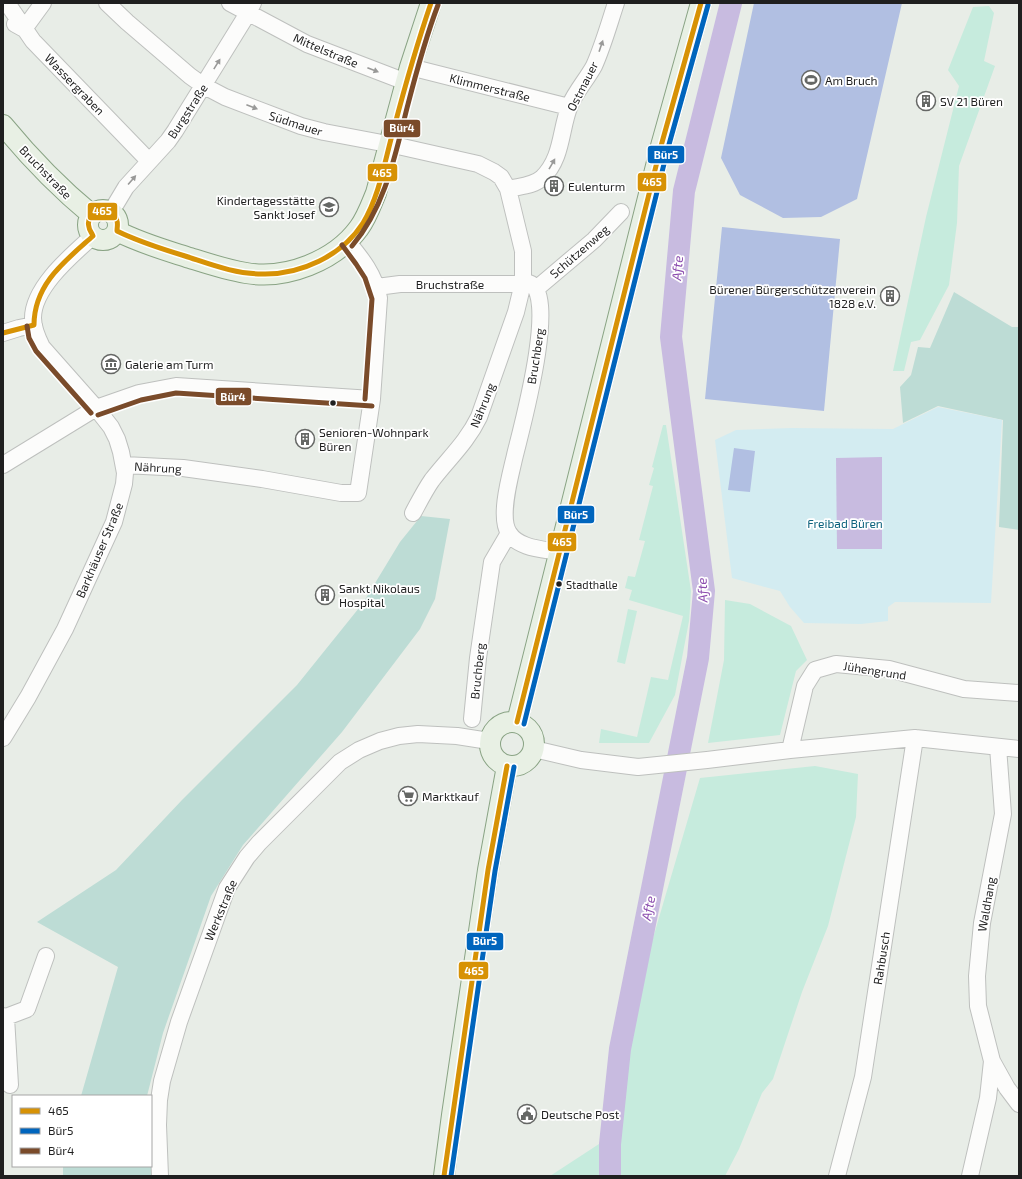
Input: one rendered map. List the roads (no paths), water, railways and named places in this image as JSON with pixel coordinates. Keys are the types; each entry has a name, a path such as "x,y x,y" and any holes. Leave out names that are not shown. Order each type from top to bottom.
{"main road":[{"name":"Bruchstraße","path":"3,125 32,159 59,187 106,219 152,246 224,269 247,274 266,275 292,271 310,265 331,254 347,241 359,228 370,209 390,145 408,75 431,3"},
{"path":"517,722 558,552 661,146 701,3"},
{"path":"93,236 104,240 112,237 106,219"},
{"path":"510,721 517,722 524,724 533,735 534,749 527,761 521,764 507,766 501,764 492,754 490,741 491,735 499,725 510,721"},
{"path":"444,1176 487,878 507,766"}],"street":[{"name":"Wassergraben","path":"7,3 24,29 38,46 149,161"},
{"path":"3,17 24,29 44,3"},
{"name":"Südmauer","path":"107,3 190,76 225,98 301,126 478,164 501,177 508,189"},
{"name":"Mittelstraße","path":"230,3 251,8 307,44 408,75"},
{"name":"Ostmauer","path":"508,189 532,184 538,181 547,172 556,157 569,107 597,59 611,5"},
{"name":"Burgstraße","path":"106,219 126,187 168,141 204,86 251,8"},
{"name":"Klimmerstraße","path":"408,75 569,107"},
{"name":"Bruchberg","path":"472,719 478,658 492,562 509,533 505,519 507,490 540,336 539,296 529,286 523,251 508,189"},
{"name":"Schützenweg","path":"529,286 594,240 621,212"},
{"path":"3,333 34,325 34,310 41,292 60,267 93,236"},
{"path":"3,465 96,408 138,393 176,386 372,399 380,306 377,287 360,257 347,241"},
{"name":"Bruchstraße","path":"377,287 400,284 516,284 529,286"},
{"name":"Nährung","path":"413,512 432,481 467,438 479,417 516,312 529,286"},
{"name":"Barkhäuser Straße","path":"4,736 28,697 65,629 111,528 122,495 124,479 124,465 118,439 96,408 42,347 36,335 34,325"},
{"name":"Nährung","path":"124,465 183,468 262,479 341,493 358,493 372,399"},
{"path":"509,533 516,541 525,545 558,552"},
{"name":"Jühengrund","path":"790,750 805,686 815,670 836,664 889,669 964,689 1019,693"},
{"name":"Werkstraße","path":"160,1176 158,1125 159,1100 162,1081 179,1022 221,904 235,875 247,857 259,843 340,762 360,750 380,741 399,736 418,734 457,736 490,741"},
{"path":"534,749 581,760 638,767 915,738 1019,749"},
{"name":"Rahbusch","path":"838,1176 863,1077 915,738"},
{"name":"Waldhang","path":"998,746 1003,814 982,922 977,976 978,1006 992,1060 1007,1088 1019,1104"},
{"path":"10,1084 5,1017 27,1008 46,956"},
{"name":"Waldhang","path":"970,1176 988,1098 992,1060"}],"waterway":[{"name":"Afte","path":"610,1176 610,1144 620,1049 698,658 704,591 671,337 684,191 731,3"}],"place":[{"name":"Am Bruch","path":"811,80"},
{"name":"SV 21 Büren","path":"926,101"},
{"name":"Eulenturm","path":"554,186"},
{"name":"Kindertagesstätte Sankt Josef","path":"329,207"},
{"name":"Bürener Bürgerschützenverein 1828 e.V.","path":"890,296"},
{"name":"Galerie am Turm","path":"111,364"},
{"name":"Senioren-Wohnpark Büren","path":"305,439"},
{"name":"Stadthalle","path":"559,584"},
{"name":"Sankt Nikolaus Hospital","path":"325,595"},
{"name":"Marktkauf","path":"408,796"},
{"name":"Deutsche Post","path":"527,1114"}],"park label":[{"name":"Freibad Büren","path":"845,523"}]}
